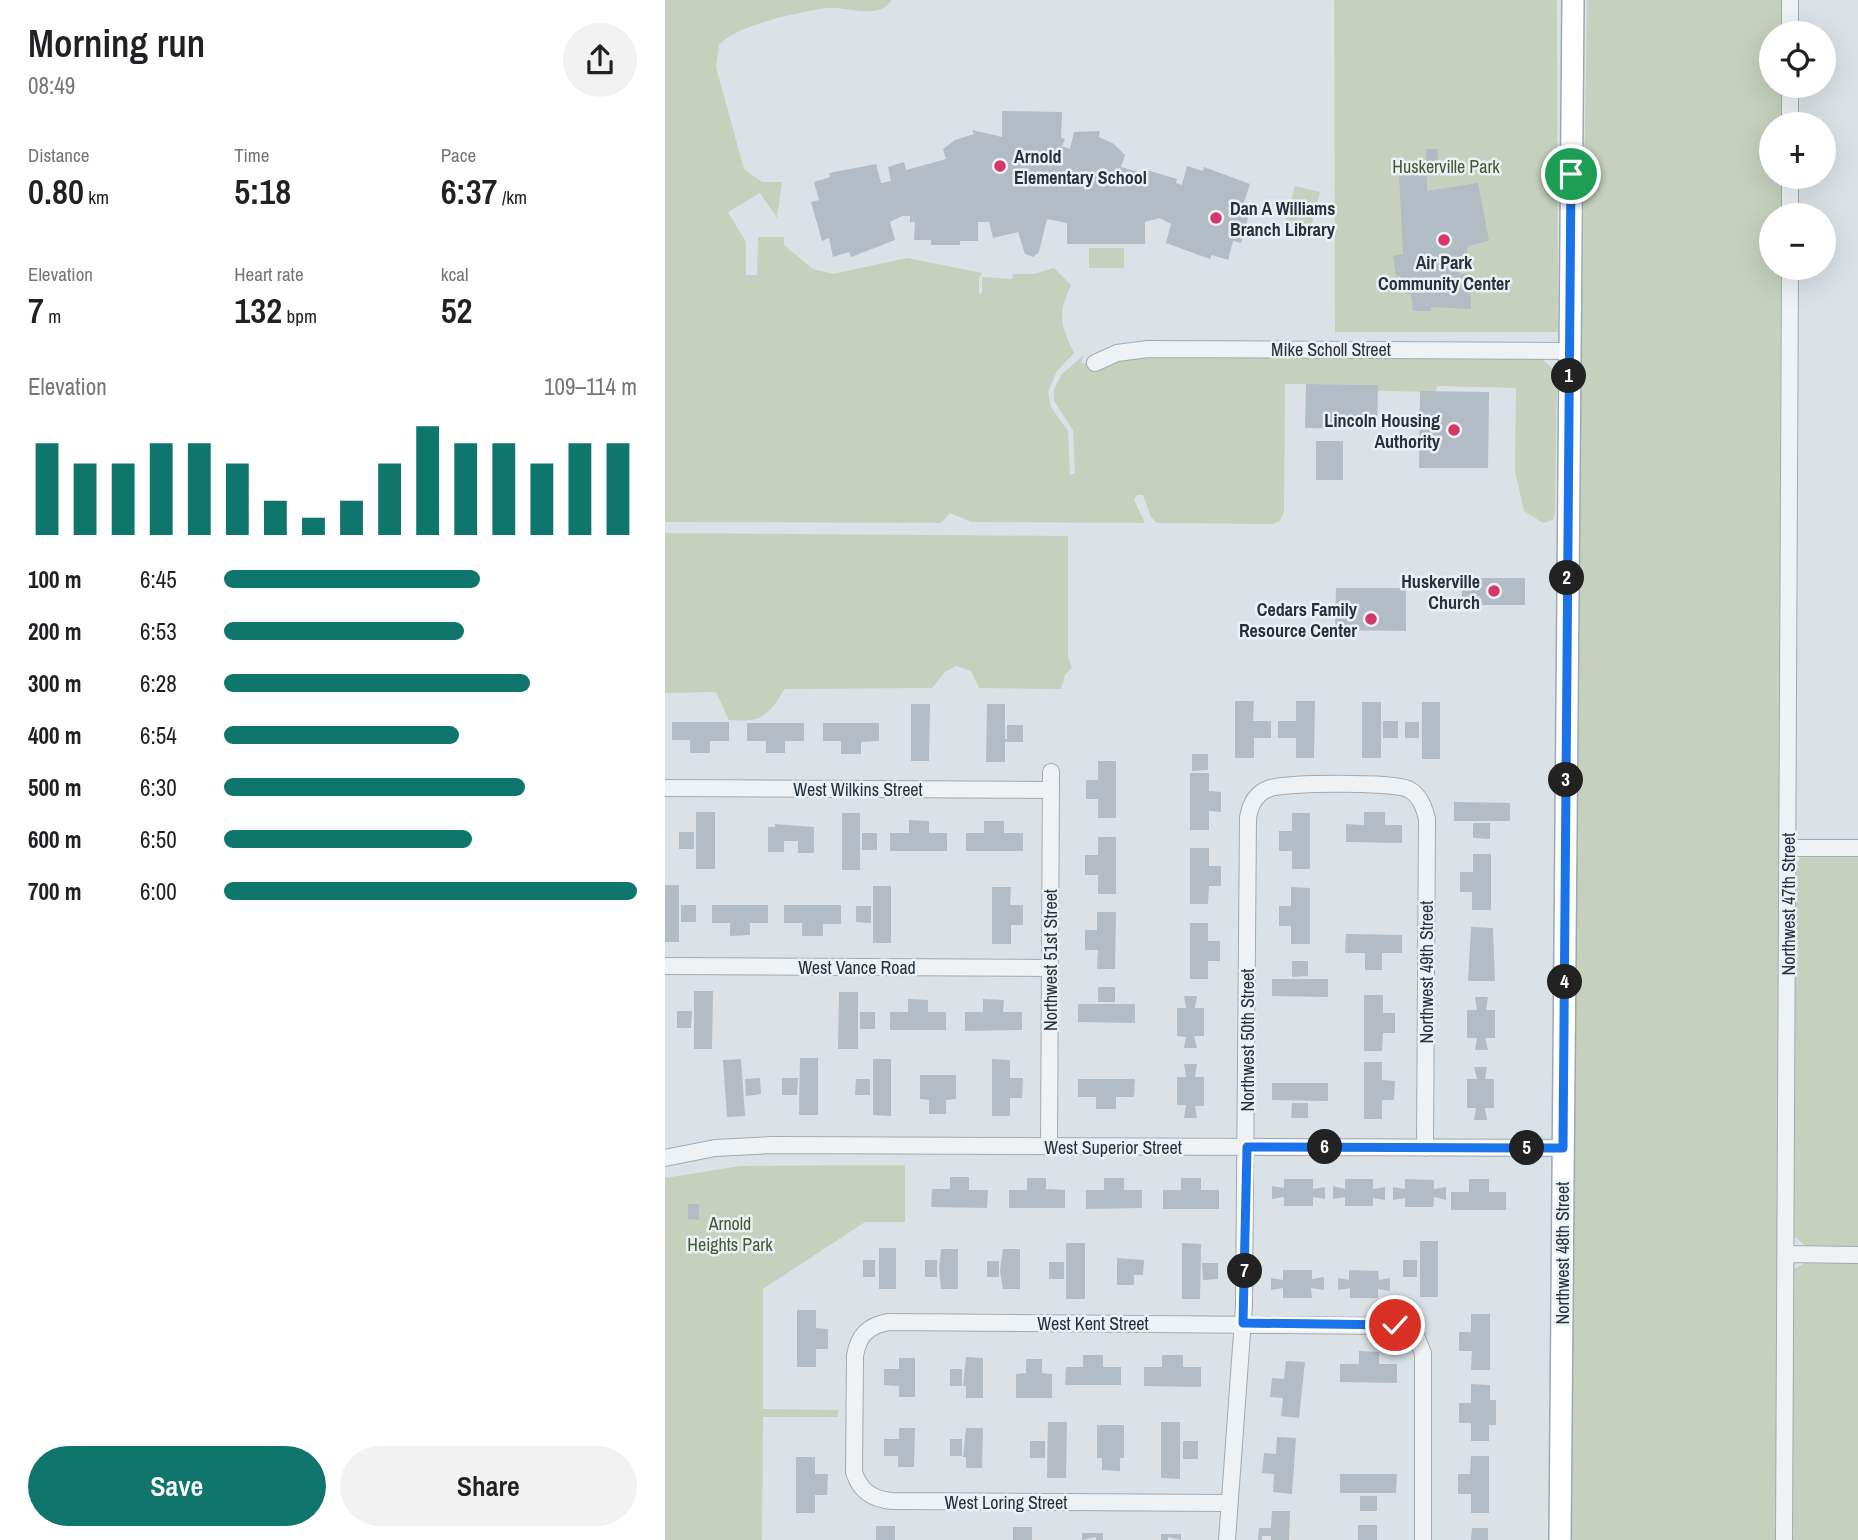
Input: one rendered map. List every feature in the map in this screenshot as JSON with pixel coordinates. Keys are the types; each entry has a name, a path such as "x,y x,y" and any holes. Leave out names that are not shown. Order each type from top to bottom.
{"main road":[{"name":"Northwest 48th Street","path":"1560,1540 1573,0"}],"street":[{"path":"1790,0 1790,21"},
{"name":"Northwest 47th Street","path":"1784,1540 1790,280"},
{"name":"Mike Scholl Street","path":"1095,363 1117,353 1148,349 1569,351"},
{"name":"Northwest 51st Street","path":"1049,1147 1051,772"},
{"name":"Northwest 49th Street","path":"1259,794 1273,787 1290,785 1393,785 1407,788 1419,798 1427,819 1425,1148"},
{"name":"West Wilkins Street","path":"665,788 1051,790"},
{"name":"Northwest 50th Street","path":"1227,1540 1243,1323 1247,1147 1248,818 1252,803 1259,794"},
{"path":"1788,848 1858,848"},
{"name":"West Vance Road","path":"665,966 1050,968"},
{"name":"West Superior Street","path":"665,1158 715,1148 748,1146 1563,1148"},
{"path":"1786,1254 1858,1255"},
{"name":"West Kent Street","path":"855,1414 856,1346 863,1333 879,1324 1384,1324 1408,1330 1420,1342 1424,1359 1423,1540"},
{"name":"West Loring Street","path":"855,1414 856,1478 866,1493 884,1500 1229,1503"}],"green space":[{"path":"665,0 892,0 879,10 826,8 785,16 740,31 719,45 716,67 744,169 762,182 782,182 777,218 760,193 728,212 746,242 746,275 757,275 758,237 784,237 784,245 813,269 833,274 907,258 982,273 979,279 979,294 982,293 982,277 1012,279 1013,274 1034,274 1054,268 1071,285 1062,318 1074,353 1057,371 1048,392 1051,407 1068,431 1070,475 1075,473 1073,430 1054,401 1054,389 1062,374 1084,355 1081,363 1107,366 1130,357 1541,358 1557,373 1553,520 1543,523 1524,511 1515,471 1516,388 1437,386 1436,392 1378,391 1377,385 1285,384 1284,512 1280,521 1273,524 1157,523 1151,517 1143,495 1137,495 1134,500 1145,523 971,522 950,513 941,523 665,522"},
{"name":"Huskerville Park","path":"1334,0 1557,0 1558,332 1335,332"},
{"path":"1587,0 1782,0 1782,21 1759,21 1759,98 1782,98 1782,112 1759,112 1759,189 1782,189 1781,203 1759,203 1759,280 1781,280 1776,1540 1567,1540 1574,1177 1576,690"},
{"path":"1295,186 1320,192 1311,227 1286,220"},
{"path":"1089,248 1124,248 1124,268 1089,268"},
{"path":"665,533 1068,536 1068,656 1072,668 1065,675 1061,689 979,688 971,671 956,666 945,672 932,688 785,689 763,716 750,720 729,720 716,692 665,693"},
{"path":"1858,854 1858,1247 1807,1247 1791,1234 1792,869 1802,856"},
{"name":"Arnold Heights Park","path":"905,1165 905,1222 865,1222 763,1289 763,1409 838,1410 838,1417 763,1417 762,1540 665,1540 665,1178 740,1166"},
{"path":"1811,1260 1858,1260 1858,1540 1790,1540 1792,1270"}],"building":[{"name":"Arnold Elementary School","path":"1002,111 1062,112 1061,138 1065,139 1062,146 1070,149 1074,132 1100,131 1099,137 1114,144 1125,155 1121,167 1146,174 1147,170 1177,179 1176,183 1182,185 1187,166 1203,171 1204,167 1250,184 1244,202 1252,204 1241,243 1233,241 1228,260 1212,255 1210,259 1166,243 1171,224 1160,218 1145,222 1145,244 1067,244 1067,223 1047,219 1039,252 1033,257 1025,254 1018,232 993,238 989,222 978,222 978,241 960,241 960,245 931,245 931,240 914,240 915,222 910,222 910,216 902,216 890,222 895,240 851,257 849,252 833,257 829,238 822,241 811,202 819,200 814,182 830,177 829,173 876,164 881,183 891,181 888,167 904,162 906,170 946,159 943,149 955,140 974,134 972,130 1002,137"},
{"path":"1426,149 1438,149 1438,162 1426,162"},
{"name":"Air Park Community Center","path":"1427,171 1427,191 1478,183 1489,241 1467,246 1468,257 1460,256 1460,274 1470,274 1471,309 1431,307 1431,311 1413,311 1411,294 1405,294 1400,276 1396,276 1393,256 1403,254 1399,172"},
{"path":"1306,384 1378,385 1377,429 1305,428"},
{"name":"Lincoln Housing Authority","path":"1420,391 1489,392 1488,468 1419,468"},
{"path":"1316,441 1343,441 1343,480 1316,480"},
{"name":"Huskerville Church","path":"1473,578 1525,578 1525,605 1473,605 1473,597 1462,597 1462,585 1473,585"},
{"name":"Cedars Family Resource Center","path":"1336,588 1406,588 1406,631 1335,630"},
{"path":"1235,701 1254,701 1253,721 1271,721 1271,738 1254,738 1254,758 1235,758"},
{"path":"1296,701 1315,701 1314,758 1296,758 1296,738 1278,738 1278,721 1296,721"},
{"path":"1362,702 1381,702 1381,758 1362,758"},
{"path":"1422,702 1440,702 1440,759 1422,759"},
{"path":"911,704 930,704 929,761 911,761"},
{"path":"987,704 1005,704 1005,739 1007,725 1023,725 1023,742 1005,742 1005,762 986,762"},
{"path":"1383,721 1398,721 1398,738 1383,738"},
{"path":"672,722 729,722 729,741 710,741 710,753 690,753 690,740 672,740"},
{"path":"1405,722 1419,722 1419,738 1405,738"},
{"path":"747,723 804,723 804,741 785,741 785,753 766,753 766,741 747,741"},
{"path":"823,723 879,723 879,741 861,742 861,754 841,754 841,741 823,741"},
{"path":"1192,754 1208,754 1208,770 1192,771"},
{"path":"1098,761 1116,761 1116,818 1098,818 1098,799 1086,799 1086,780 1098,780"},
{"path":"1190,773 1209,773 1209,791 1221,792 1221,812 1209,811 1209,830 1190,830"},
{"path":"1454,802 1510,803 1510,821 1454,821"},
{"path":"696,812 715,812 715,869 696,869"},
{"path":"1364,812 1385,812 1385,825 1402,825 1402,843 1346,842 1346,824 1364,825"},
{"path":"842,813 860,813 860,870 842,870"},
{"path":"1292,813 1310,813 1310,869 1292,869 1292,851 1279,851 1279,831 1292,831"},
{"path":"909,820 929,821 929,833 947,833 947,851 890,851 890,833 909,833"},
{"path":"984,821 1004,821 1004,833 1023,833 1023,851 966,851 966,833 984,833"},
{"path":"1473,823 1490,823 1490,839 1473,838"},
{"path":"775,824 814,827 814,853 798,853 798,841 784,841 784,852 768,852 768,827 775,827"},
{"path":"679,832 694,832 694,849 679,849"},
{"path":"862,833 877,833 877,850 862,850"},
{"path":"1098,837 1116,837 1116,894 1098,894 1098,875 1085,875 1085,855 1098,855"},
{"path":"1190,848 1209,848 1209,866 1221,866 1221,886 1209,886 1208,904 1190,904"},
{"path":"1473,854 1491,854 1491,910 1472,910 1472,892 1460,892 1460,872 1473,872"},
{"path":"665,885 679,885 679,942 665,942"},
{"path":"873,886 891,886 891,943 873,943"},
{"path":"992,887 1011,887 1010,905 1023,905 1023,925 1011,925 1011,944 992,944"},
{"path":"1291,887 1310,888 1310,944 1291,944 1291,926 1279,926 1279,906 1291,906"},
{"path":"681,905 696,905 696,922 681,922"},
{"path":"712,905 768,905 768,923 750,923 750,935 730,936 730,923 712,923"},
{"path":"784,905 841,905 841,924 823,924 823,936 802,936 802,923 784,923"},
{"path":"856,906 871,906 871,923 856,922"},
{"path":"1097,912 1116,912 1115,969 1097,969 1098,950 1085,950 1085,930 1097,930"},
{"path":"1190,923 1208,923 1208,941 1220,941 1220,961 1208,961 1208,979 1190,979"},
{"path":"1471,927 1493,928 1495,981 1468,981"},
{"path":"1346,934 1402,935 1402,953 1382,953 1382,970 1365,970 1365,953 1345,953"},
{"path":"1292,961 1308,961 1308,976 1292,977"},
{"path":"1272,979 1328,979 1328,997 1272,996"},
{"path":"1098,987 1115,987 1115,1002 1098,1002"},
{"path":"694,991 713,991 712,1049 694,1049"},
{"path":"839,992 858,992 858,1049 838,1049"},
{"path":"1364,995 1383,995 1383,1013 1395,1013 1395,1033 1383,1033 1382,1051 1364,1051"},
{"path":"1184,996 1197,996 1195,1008 1204,1008 1204,1036 1194,1036 1197,1048 1184,1048 1186,1037 1177,1036 1177,1008 1186,1008"},
{"path":"1475,997 1488,997 1486,1010 1495,1010 1495,1038 1485,1038 1488,1050 1475,1050 1477,1038 1467,1038 1467,1010 1477,1010"},
{"path":"908,999 928,1000 928,1012 946,1012 946,1030 890,1030 890,1012 908,1012"},
{"path":"983,999 1004,1000 1003,1012 1022,1012 1022,1030 965,1031 965,1012 983,1012"},
{"path":"1078,1004 1135,1004 1135,1023 1078,1022"},
{"path":"677,1011 692,1011 691,1028 677,1028"},
{"path":"860,1012 875,1012 875,1029 860,1029"},
{"path":"800,1058 818,1058 818,1115 799,1115"},
{"path":"741,1059 745,1116 727,1117 723,1060"},
{"path":"873,1059 891,1059 891,1116 873,1115"},
{"path":"992,1059 1010,1060 1010,1078 1023,1078 1022,1098 1010,1098 1010,1116 992,1116"},
{"path":"1364,1062 1382,1062 1382,1080 1395,1081 1394,1100 1382,1100 1382,1119 1364,1119"},
{"path":"1184,1064 1197,1064 1195,1077 1204,1077 1204,1106 1195,1106 1197,1118 1184,1118 1186,1105 1177,1105 1177,1077 1186,1077"},
{"path":"1474,1067 1487,1067 1485,1079 1494,1079 1494,1108 1485,1108 1487,1120 1474,1120 1476,1108 1467,1108 1467,1079 1477,1079"},
{"path":"920,1075 956,1075 956,1099 946,1100 946,1114 929,1114 929,1100 920,1099"},
{"path":"760,1078 761,1094 746,1096 745,1079"},
{"path":"782,1078 798,1078 797,1095 782,1095"},
{"path":"856,1079 870,1079 870,1095 855,1095"},
{"path":"1078,1079 1135,1079 1134,1097 1116,1097 1116,1109 1096,1109 1096,1097 1078,1097"},
{"path":"1272,1083 1328,1083 1328,1101 1272,1100"},
{"path":"1292,1103 1308,1103 1308,1118 1291,1118"},
{"path":"950,1177 969,1177 969,1190 988,1190 987,1208 931,1207 932,1189 950,1189"},
{"path":"1027,1178 1046,1178 1046,1189 1065,1190 1065,1208 1009,1208 1009,1190 1027,1190"},
{"path":"1104,1178 1124,1178 1124,1190 1142,1190 1142,1208 1086,1209 1086,1190 1104,1190"},
{"path":"1181,1178 1201,1178 1201,1190 1219,1190 1219,1209 1163,1209 1163,1190 1181,1190"},
{"path":"1284,1179 1313,1179 1313,1189 1325,1187 1325,1199 1313,1197 1313,1206 1284,1206 1284,1197 1272,1199 1272,1186 1284,1188"},
{"path":"1345,1179 1373,1179 1373,1189 1385,1187 1385,1200 1373,1198 1373,1206 1345,1206 1345,1197 1333,1199 1333,1186 1345,1189"},
{"path":"1405,1179 1434,1180 1434,1189 1446,1187 1446,1200 1434,1197 1433,1207 1405,1207 1405,1198 1393,1200 1393,1187 1405,1189"},
{"path":"1469,1179 1489,1179 1489,1192 1506,1192 1506,1210 1451,1210 1451,1192 1469,1192"},
{"path":"688,1204 699,1204 699,1220 688,1219"},
{"path":"1420,1241 1438,1241 1438,1297 1420,1297"},
{"path":"1066,1243 1085,1243 1085,1299 1066,1299"},
{"path":"1182,1243 1201,1244 1200,1299 1182,1299"},
{"path":"879,1248 896,1248 896,1289 879,1289"},
{"path":"941,1249 958,1249 958,1289 941,1289"},
{"path":"1003,1249 1020,1249 1020,1289 1003,1289 1000,1270"},
{"path":"1117,1258 1144,1260 1143,1275 1134,1275 1134,1285 1117,1285"},
{"path":"863,1260 875,1260 875,1277 863,1277"},
{"path":"925,1260 937,1260 937,1277 925,1277"},
{"path":"1403,1260 1417,1260 1417,1277 1403,1277"},
{"path":"987,1261 999,1261 999,1277 987,1277"},
{"path":"1049,1262 1064,1262 1064,1279 1049,1279"},
{"path":"1202,1263 1218,1263 1218,1279 1203,1280"},
{"path":"1283,1270 1312,1270 1312,1279 1324,1277 1324,1290 1311,1288 1312,1298 1283,1298 1283,1288 1271,1290 1271,1278 1283,1280"},
{"path":"1349,1270 1378,1271 1379,1280 1390,1278 1390,1291 1378,1289 1378,1298 1350,1298 1350,1288 1338,1290 1338,1278 1349,1280"},
{"path":"797,1310 816,1310 816,1328 828,1329 828,1349 816,1349 816,1367 797,1367"},
{"path":"1471,1314 1490,1314 1490,1370 1471,1370 1472,1351 1459,1351 1459,1332 1471,1332"},
{"path":"1359,1351 1379,1352 1379,1364 1397,1364 1397,1383 1340,1382 1340,1364 1359,1364"},
{"path":"1083,1355 1103,1355 1103,1367 1121,1367 1121,1385 1065,1385 1066,1367 1083,1367"},
{"path":"1162,1355 1183,1355 1183,1367 1201,1367 1201,1387 1144,1386 1144,1367 1162,1367"},
{"path":"966,1357 983,1358 983,1398 966,1398 966,1386 963,1386"},
{"path":"899,1358 915,1358 915,1397 899,1397 899,1386 884,1385 884,1369 899,1369"},
{"path":"1026,1359 1042,1359 1042,1373 1052,1374 1052,1398 1016,1398 1016,1374 1026,1373"},
{"path":"1286,1361 1305,1362 1299,1418 1281,1416 1283,1398 1270,1397 1272,1378 1284,1379"},
{"path":"950,1369 962,1369 962,1386 950,1386"},
{"path":"1471,1384 1490,1385 1490,1400 1496,1400 1496,1425 1489,1425 1489,1441 1471,1441 1471,1423 1459,1423 1459,1403 1471,1403"},
{"path":"1048,1422 1067,1422 1066,1478 1047,1478"},
{"path":"1161,1422 1180,1422 1180,1479 1161,1478"},
{"path":"1097,1425 1124,1425 1124,1458 1120,1458 1120,1471 1102,1470 1102,1458 1097,1458"},
{"path":"899,1428 915,1428 914,1467 898,1467 898,1456 884,1456 884,1439 899,1439"},
{"path":"966,1428 983,1428 982,1468 966,1468 966,1457 963,1457"},
{"path":"1277,1437 1296,1438 1292,1494 1273,1492 1274,1474 1262,1473 1264,1453 1276,1454"},
{"path":"950,1439 962,1439 962,1456 950,1456"},
{"path":"1030,1441 1045,1441 1045,1458 1030,1458"},
{"path":"1183,1441 1198,1441 1198,1459 1183,1459"},
{"path":"1471,1456 1489,1456 1489,1513 1471,1513 1471,1494 1458,1494 1458,1474 1470,1474"},
{"path":"796,1457 815,1457 815,1474 828,1474 827,1495 815,1495 815,1513 796,1513"},
{"path":"1340,1474 1397,1474 1396,1493 1340,1493"},
{"path":"1360,1496 1377,1496 1377,1511 1360,1511"},
{"path":"1272,1511 1290,1511 1289,1540 1271,1540 1271,1536 1262,1536 1262,1540 1258,1540 1259,1528 1271,1528"},
{"path":"1358,1525 1377,1525 1377,1540 1358,1540"},
{"path":"876,1526 895,1526 895,1540 876,1540"},
{"path":"1013,1527 1032,1527 1032,1540 1013,1540"},
{"path":"1472,1528 1488,1528 1488,1540 1471,1540"},
{"path":"1082,1533 1103,1533 1103,1540 1096,1540 1096,1537 1082,1540"},
{"path":"1161,1534 1181,1534 1181,1540 1168,1537 1168,1540 1161,1540"}],"place":[{"name":"Arnold Elementary School","path":"1000,166"},
{"name":"Dan A Williams Branch Library","path":"1216,218"},
{"name":"Air Park Community Center","path":"1444,240"},
{"name":"Lincoln Housing Authority","path":"1454,430"},
{"name":"Huskerville Church","path":"1494,591"},
{"name":"Cedars Family Resource Center","path":"1371,619"}],"route":[{"path":"1395,1325 1243,1323 1247,1147 1563,1148 1571,174"}]}
